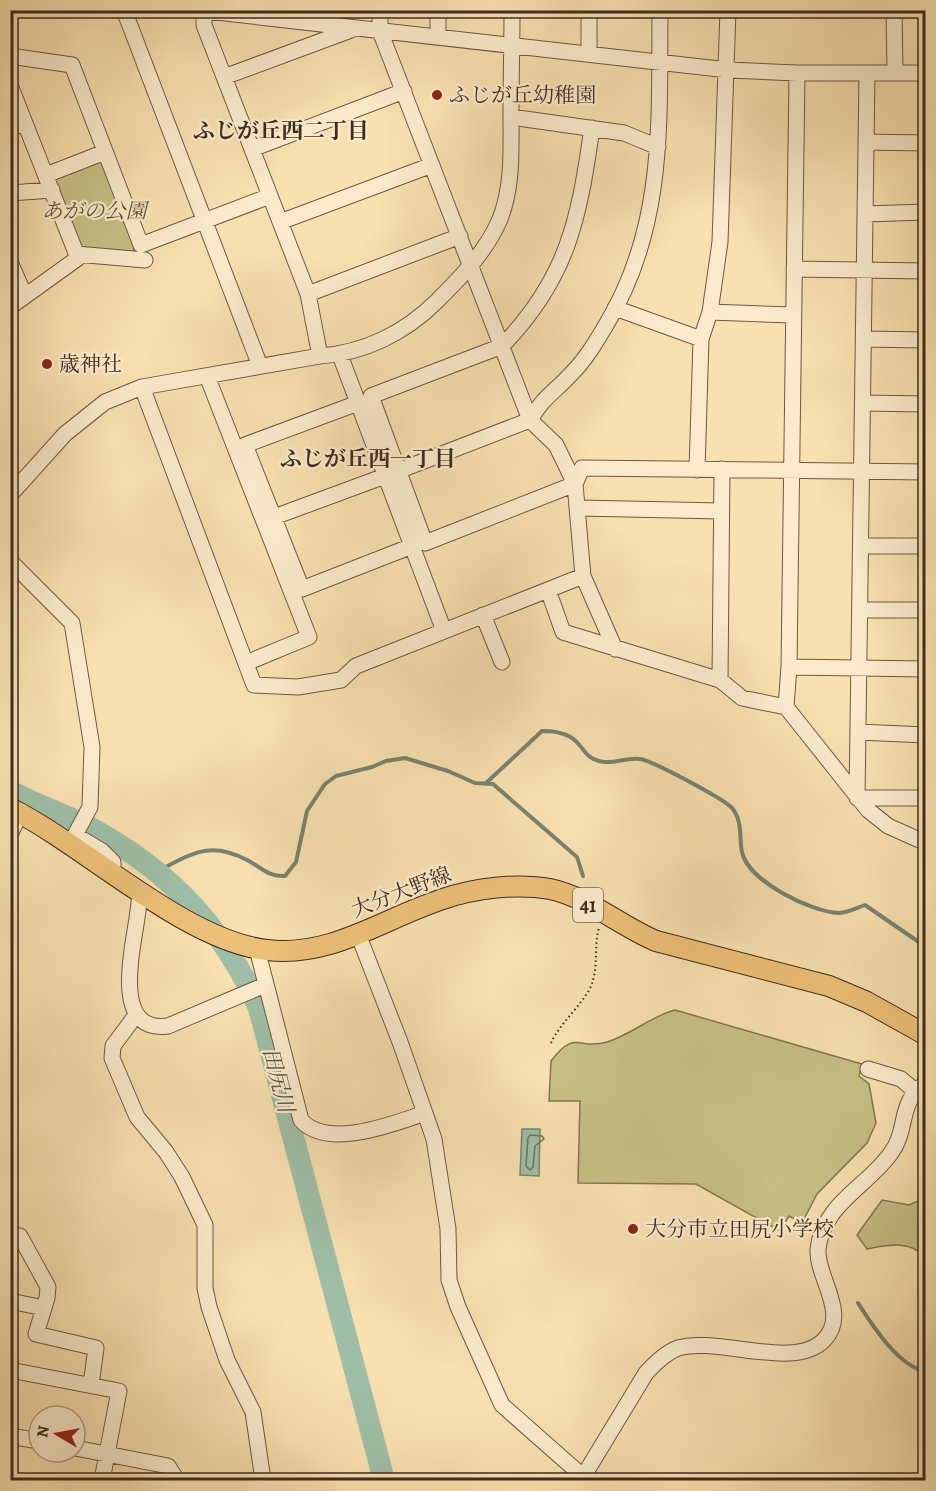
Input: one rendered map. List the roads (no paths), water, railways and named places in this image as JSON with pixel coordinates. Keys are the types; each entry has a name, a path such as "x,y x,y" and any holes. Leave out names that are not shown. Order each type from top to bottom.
{"main road":[{"name":"大分大野線","path":"15,811 144,893 213,933 248,946 292,952 321,948 441,899 464,893 526,887 551,890 578,899 656,941 830,986 867,1002 926,1035"}],"street":[{"path":"124,10 260,366"},
{"path":"198,10 260,14 355,28 728,70 797,73 926,73"},
{"path":"380,10 381,31 530,420 556,445 575,484 579,508 583,576 615,649"},
{"path":"438,10 438,37"},
{"path":"10,495 64,434 86,414 105,402 142,387 320,356 340,355 371,345 412,322 471,267 500,219 508,187 513,143 511,117 512,10"},
{"path":"589,54 590,10"},
{"path":"274,517 530,420 541,401 581,363 615,308 647,230 658,147 660,10"},
{"path":"697,470 700,339 710,312 720,242 728,70 728,10"},
{"path":"894,10 895,72"},
{"path":"204,11 204,25 308,294 320,356"},
{"path":"225,77 355,28"},
{"path":"10,56 72,65 141,245 270,196"},
{"path":"786,707 789,667 797,73"},
{"path":"857,798 867,73"},
{"path":"10,85 18,125 46,175 78,258 10,307"},
{"path":"252,149 404,91"},
{"path":"511,117 624,133 658,147"},
{"path":"444,631 412,546 370,396 502,346 543,295 562,260 579,210 592,128"},
{"path":"866,142 926,143"},
{"path":"46,175 105,152"},
{"path":"280,222 432,165"},
{"path":"10,193 52,190"},
{"path":"865,214 926,212"},
{"path":"308,294 459,236"},
{"path":"76,254 145,260"},
{"path":"10,262 25,296"},
{"path":"794,269 926,271"},
{"path":"615,308 700,339"},
{"path":"710,312 792,315"},
{"path":"864,339 926,340"},
{"path":"340,355 358,403 425,543 575,484 582,468 926,472"},
{"path":"207,376 309,637 246,663"},
{"path":"142,387 254,685 298,687 340,680 356,666 583,576"},
{"path":"358,403 246,445 302,589 412,546"},
{"path":"863,403 926,404"},
{"path":"720,680 722,469"},
{"path":"579,508 721,511"},
{"path":"861,546 926,546"},
{"path":"10,561 72,623 92,747 89,810 75,835 102,851 113,862 113,872"},
{"path":"548,590 563,632 720,680 742,698 786,707 857,798 888,826 926,843"},
{"path":"860,610 926,610"},
{"path":"483,615 502,662"},
{"path":"789,667 926,669"},
{"path":"858,732 926,735"},
{"path":"857,798 926,798"},
{"path":"10,835 15,811"},
{"path":"144,893 139,902 129,975 136,1015 144,1023 156,1028 168,1026 266,985"},
{"path":"358,934 425,1113 442,1179 448,1229 449,1280 490,1382 502,1405 585,1479 646,1373 660,1359 676,1349 694,1345 780,1353 813,1348 825,1339 833,1325 833,1310 818,1250 823,1228 853,1190 890,1155 900,1140 906,1104 920,1087 868,1069"},
{"path":"248,946 266,985 301,1120 308,1128 326,1133 348,1133 380,1128 425,1113"},
{"path":"136,1015 113,1046 112,1058 137,1117 171,1160 196,1202 205,1225 205,1288 209,1307 226,1360 253,1412 263,1480"},
{"path":"10,1234 20,1236 48,1287 36,1334 96,1348 91,1385"},
{"path":"10,1301 44,1308"},
{"path":"10,1370 119,1390 102,1480"},
{"path":"10,1436 27,1439"},
{"path":"87,1451 168,1466 177,1480"}],"water":[{"path":"522,1129 540,1129 539,1176 520,1175"}],"waterway":[{"path":"485,784 542,731 566,735 592,758 599,761 635,759 647,761 702,789 732,808 738,819 742,852 747,863 768,884 798,901 827,911 842,913 865,905 926,947"},
{"path":"156,872 190,855 211,850 234,854 269,873 285,876 296,862 307,811 325,784 336,776 386,761 405,758 448,771 475,783 493,784 577,857 583,876"},
{"name":"田尻川","path":"10,791 98,832 150,867 194,906 229,953 245,980 259,1008 384,1480"},
{"path":"858,1303 887,1344 905,1362 926,1372"}],"place":[{"name":"ふじが丘幼稚園","path":"437,95"},
{"name":"歳神社","path":"47,364"},
{"name":"大分市立田尻小学校","path":"633,1229"}],"district":[{"name":"ふじが丘西二丁目","path":"281,131"},
{"name":"ふじが丘西一丁目","path":"368,459"}],"park label":[{"name":"あがの公園","path":"94,211"}]}
